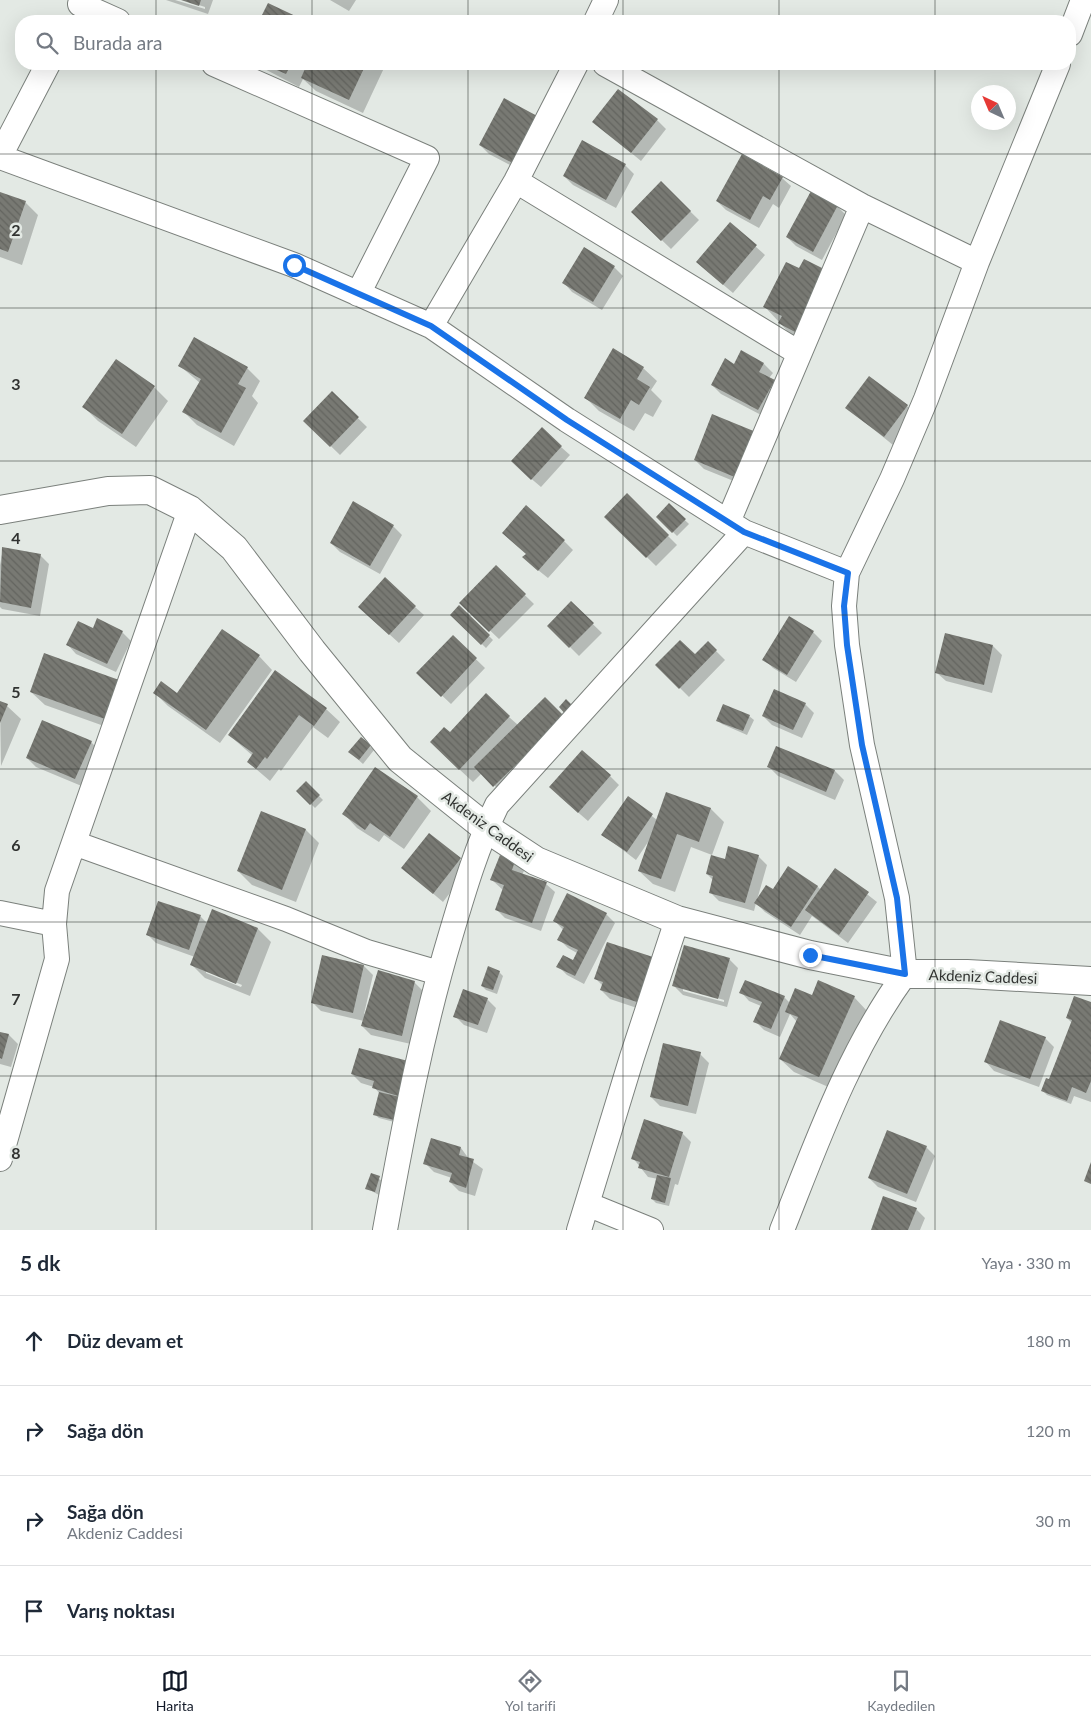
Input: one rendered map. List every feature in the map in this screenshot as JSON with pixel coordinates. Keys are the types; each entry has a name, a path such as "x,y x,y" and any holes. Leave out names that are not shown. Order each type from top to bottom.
{"street":[{"path":"599,15 606,0"},
{"path":"1076,19 1084,0"},
{"path":"77,8 99,15"},
{"path":"45,70 0,157 294,265 431,326 567,420 736,527 848,573"},
{"path":"228,70 427,158 358,294"},
{"path":"431,326 516,181 573,70"},
{"path":"616,70 862,206 977,262"},
{"path":"782,1230 831,1107 879,1010 905,974 897,898 862,745 847,645 844,606 848,573 892,479 926,399 977,262 1056,70"},
{"path":"516,181 798,353"},
{"path":"385,1230 422,1040 459,905 486,828 497,805 736,527 798,353 862,206"},
{"name":"Akdeniz Caddesi","path":"0,510 108,491 150,490 190,510 234,548 312,651 400,760 486,828 536,861 677,920 810,955 905,974 967,974 1091,981"},
{"path":"0,1159 56,959 54,924 57,891 190,510"},
{"path":"74,844 286,919 368,952 439,973"},
{"path":"0,913 54,924"},
{"path":"580,1230 632,1056 677,920"},
{"path":"587,1204 652,1230"}],"building":[{"path":"181,0 201,0 199,6"},
{"path":"268,3 293,15 262,15"},
{"path":"277,70 288,70 286,74"},
{"path":"304,70 363,70 349,100 301,78"},
{"path":"618,89 658,119 631,153 592,122"},
{"path":"504,98 539,117 518,166 479,145"},
{"path":"582,140 626,164 606,200 563,176"},
{"path":"742,154 783,177 770,200 763,196 750,220 716,201"},
{"path":"661,181 691,211 661,241 631,212"},
{"path":"811,191 838,205 813,252 786,237"},
{"path":"0,192 26,201 8,252 0,249"},
{"path":"730,222 757,245 723,285 696,262"},
{"path":"584,247 615,266 593,302 562,283"},
{"path":"804,259 828,271 797,333 778,323 782,316 763,307 786,262 799,268"},
{"path":"194,337 248,367 238,384 246,388 221,433 182,412 201,379 178,366"},
{"path":"613,348 644,367 637,379 650,387 639,405 631,400 620,419 584,398"},
{"path":"741,350 764,363 759,372 775,380 758,410 711,385 725,358 734,364"},
{"path":"116,359 155,386 122,434 82,407"},
{"path":"869,376 908,405 884,437 845,408"},
{"path":"332,391 359,417 330,447 303,421"},
{"path":"712,414 756,432 737,478 694,460"},
{"path":"542,427 562,446 531,480 511,461"},
{"path":"627,493 669,535 646,558 604,517"},
{"path":"353,501 394,525 370,566 330,543"},
{"path":"669,503 686,519 672,533 656,517"},
{"path":"526,505 565,540 538,571 522,557 526,554 502,533"},
{"path":"2,547 41,554 31,608 0,602"},
{"path":"496,565 526,594 489,632 459,603"},
{"path":"385,577 416,606 389,635 358,607"},
{"path":"571,601 594,623 569,648 547,626"},
{"path":"459,605 490,635 481,645 450,615"},
{"path":"789,616 814,631 787,675 762,660"},
{"path":"97,618 123,631 107,664 66,645 78,621 93,628"},
{"path":"222,629 260,655 206,730 153,693 161,681 177,693"},
{"path":"945,633 993,645 984,685 935,673"},
{"path":"453,635 477,658 441,697 416,673"},
{"path":"680,640 695,654 708,641 717,650 679,689 655,665"},
{"path":"44,653 119,680 105,719 30,692"},
{"path":"275,670 327,708 314,726 299,715 267,759 265,757 256,769 247,762 253,753 228,735"},
{"path":"774,689 806,703 793,730 762,716"},
{"path":"486,693 510,716 459,770 430,742 444,727 450,732"},
{"path":"545,697 565,717 493,787 474,767"},
{"path":"566,699 575,708 567,716 559,707"},
{"path":"0,701 8,704 0,723"},
{"path":"723,704 750,715 743,731 716,721"},
{"path":"42,720 92,741 75,779 26,758"},
{"path":"361,737 371,745 359,760 348,752"},
{"path":"776,746 835,770 826,792 767,767"},
{"path":"582,750 611,775 578,813 549,787"},
{"path":"375,767 418,796 390,837 370,823 365,830 342,814"},
{"path":"306,781 320,795 310,805 296,791"},
{"path":"666,792 711,808 699,842 677,834 661,879 638,871"},
{"path":"628,796 653,814 627,852 601,835"},
{"path":"261,811 306,829 282,890 237,871"},
{"path":"429,833 461,858 433,894 401,868"},
{"path":"728,846 759,855 745,903 709,893 713,876 706,874 711,855 725,859"},
{"path":"500,855 515,861 512,870 547,882 532,923 495,910 504,885 490,880"},
{"path":"788,866 818,886 791,927 754,903 766,885 773,889"},
{"path":"835,868 869,892 839,935 805,910"},
{"path":"567,893 607,913 575,976 556,967 563,955 573,960 578,950 557,940 564,927 553,921"},
{"path":"158,901 201,915 189,950 146,935"},
{"path":"212,909 258,928 236,984 190,965"},
{"path":"607,942 653,957 637,1002 600,990 603,982 594,979"},
{"path":"684,945 730,958 718,999 672,986"},
{"path":"322,955 364,965 353,1013 311,1003"},
{"path":"488,966 500,971 493,990 481,986"},
{"path":"378,970 415,981 402,1036 361,1026"},
{"path":"745,980 785,996 771,1029 753,1022 762,1002 739,993"},
{"path":"818,980 855,996 819,1077 779,1059 798,1017 785,1012 795,988 812,995"},
{"path":"463,989 488,998 478,1025 453,1017"},
{"path":"1074,996 1091,1002 1091,1081 1086,1093 1072,1087 1067,1101 1041,1091 1046,1078 1057,1082 1049,1079 1072,1020 1066,1018"},
{"path":"1000,1020 1046,1037 1030,1079 984,1062"},
{"path":"0,1032 9,1034 2,1059 0,1058"},
{"path":"663,1043 701,1052 688,1106 650,1097"},
{"path":"359,1048 408,1061 398,1096 372,1088 374,1081 351,1074"},
{"path":"379,1092 400,1097 394,1120 373,1115"},
{"path":"644,1119 683,1132 669,1177 638,1168 640,1162 631,1159"},
{"path":"887,1130 927,1146 907,1194 868,1178"},
{"path":"431,1138 461,1147 459,1155 474,1159 466,1188 449,1182 452,1173 423,1164"},
{"path":"1091,1162 1091,1184 1084,1181"},
{"path":"371,1173 380,1176 375,1192 365,1189"},
{"path":"657,1175 671,1178 665,1203 651,1199"},
{"path":"883,1196 917,1208 908,1230 871,1230"}],"route":[{"path":"294,265 431,326 567,420 744,532 848,573 844,606 847,645 862,745 897,898 905,974 810,955"}]}
